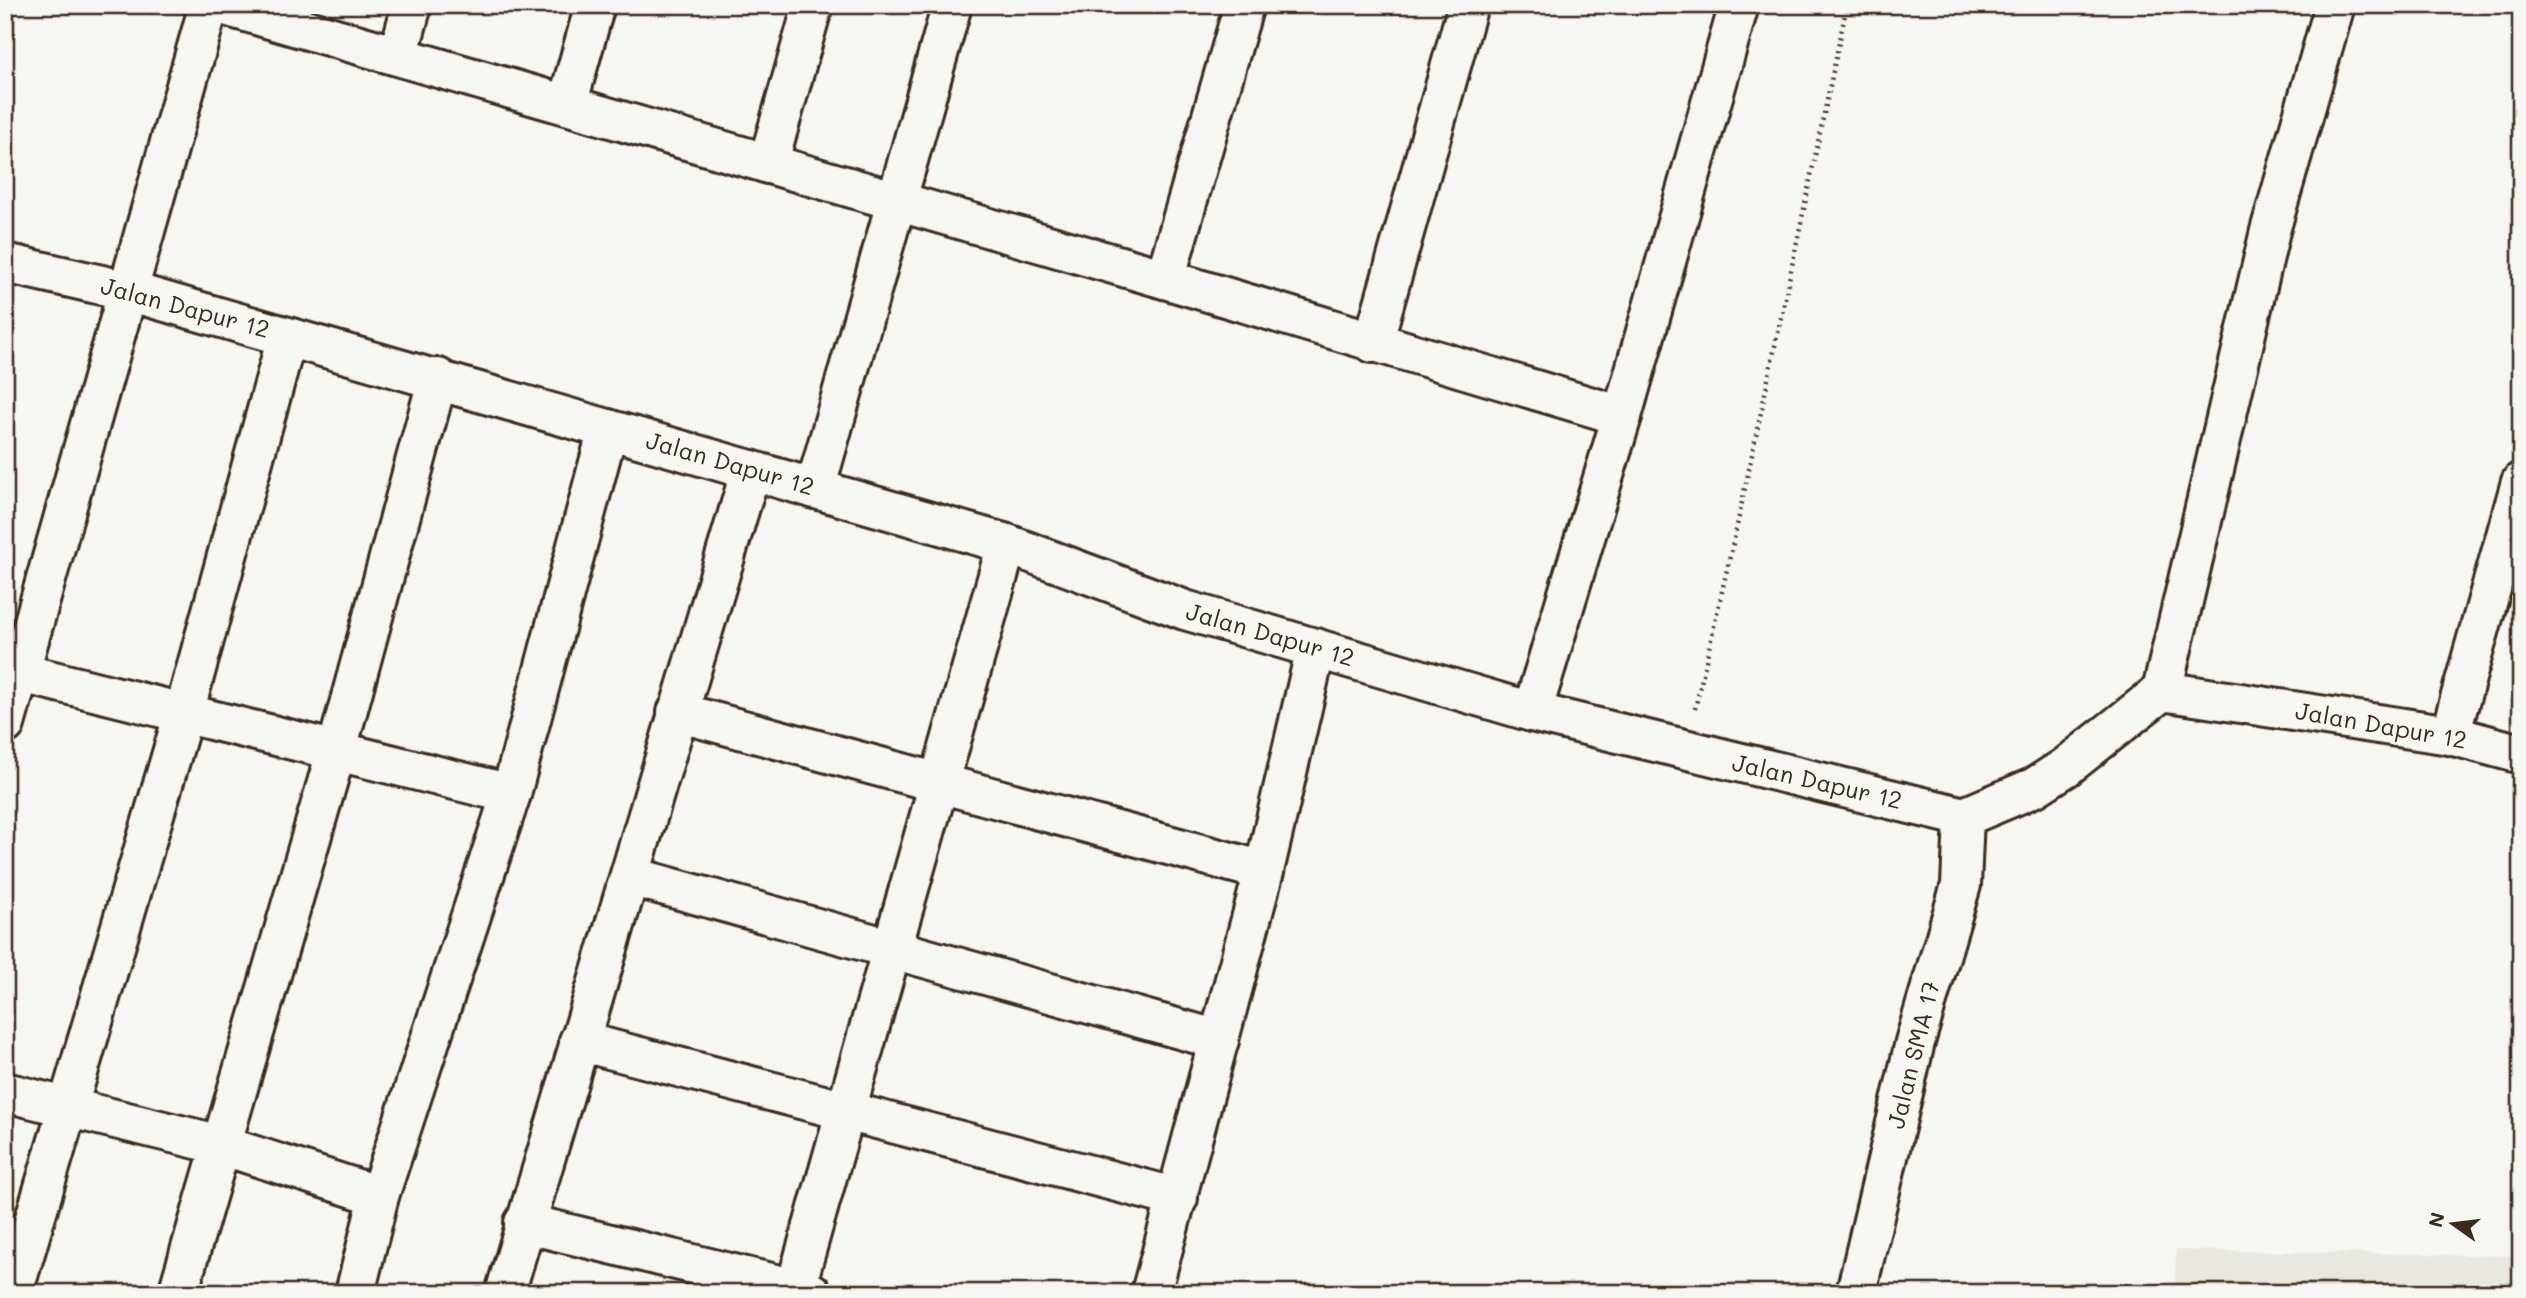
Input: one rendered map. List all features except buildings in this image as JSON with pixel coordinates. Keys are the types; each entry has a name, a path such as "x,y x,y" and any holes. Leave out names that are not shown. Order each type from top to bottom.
{"street":[{"path":"5,724 13,671 128,291 209,5"},
{"path":"222,5 1165,279 1622,416"},
{"path":"398,56 412,5"},
{"path":"567,105 595,5"},
{"path":"768,164 813,5"},
{"path":"816,489 952,5"},
{"path":"1165,279 1244,5"},
{"path":"1373,343 1468,5"},
{"path":"1532,712 1622,416 1739,5"},
{"path":"1964,817 2046,781 2162,691 2270,231 2335,5"},
{"name":"Jalan Dapur 12","path":"5,263 128,291 438,378 1007,544 1185,610 1532,712 1964,817"},
{"path":"13,1293 184,713 287,337"},
{"path":"178,1293 337,749 438,378"},
{"path":"355,1293 379,1196 511,794 608,429"},
{"path":"505,1293 751,470"},
{"path":"2450,735 2521,482"},
{"path":"524,1223 800,1291 846,1113 1007,544"},
{"path":"1151,1293 1264,872 1316,648"},
{"path":"13,671 511,794"},
{"name":"Jalan Dapur 12","path":"2162,691 2450,735 2521,754"},
{"path":"677,712 1264,872"},
{"name":"Jalan SMA 17","path":"1856,1293 1915,1042 1961,884 1964,817"},
{"path":"629,876 1219,1040"},
{"path":"579,1041 1178,1198"},
{"path":"5,1092 221,1145 379,1196"}],"path":[{"path":"1685,751 1737,526 1847,5"}],"shaded area":[{"path":"2176,1250 2521,1256 2521,1293 2175,1293"}]}
